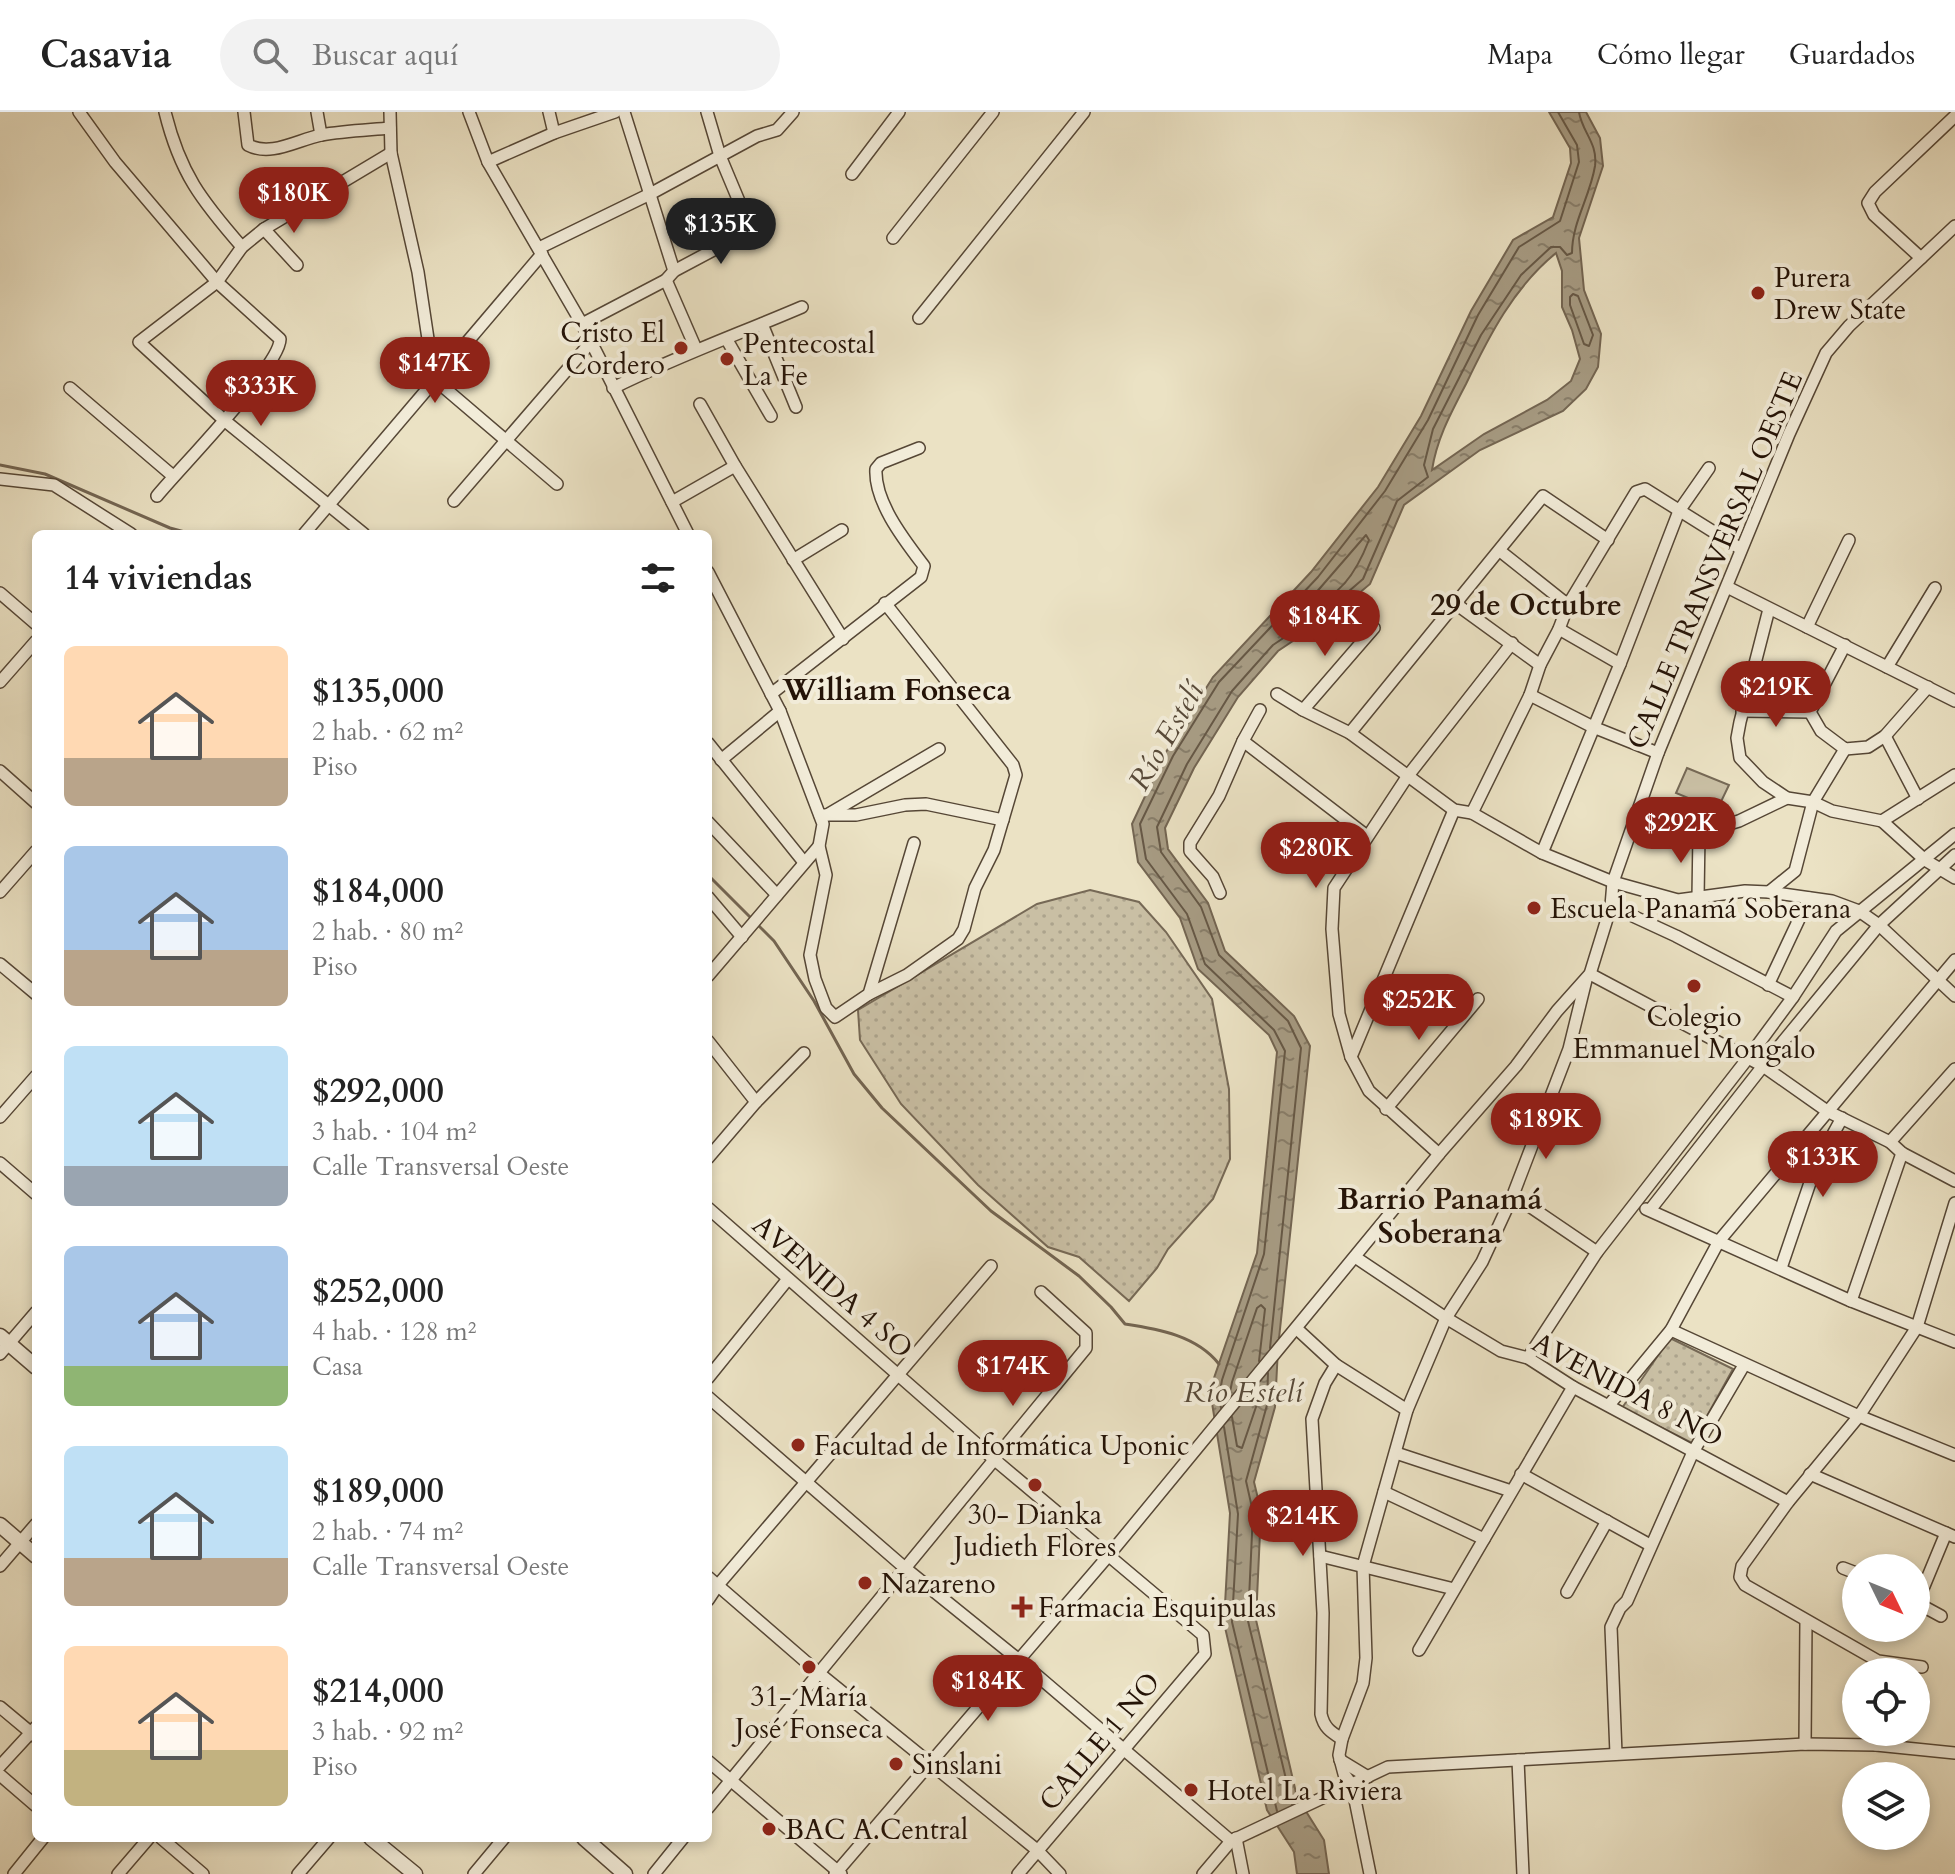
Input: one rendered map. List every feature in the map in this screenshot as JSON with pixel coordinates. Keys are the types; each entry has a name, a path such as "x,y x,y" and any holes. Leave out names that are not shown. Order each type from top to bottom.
{"street":[{"path":"79,112 115,162 217,282 280,339 280,348 273,359 157,496"},
{"path":"244,112 248,145 258,150 321,135 390,128"},
{"path":"317,112 321,135"},
{"path":"390,112 391,153 415,260 434,379 557,484"},
{"path":"469,112 488,162 582,324 686,530"},
{"path":"549,112 554,133"},
{"path":"488,162 554,133 615,112"},
{"path":"624,112 650,194 670,276 696,349"},
{"path":"582,324 751,230 720,156 707,112"},
{"path":"308,530 540,251 757,136 777,130 793,112"},
{"path":"852,174 899,112"},
{"path":"893,238 993,112"},
{"path":"919,318 1084,112"},
{"path":"166,113 184,170 202,202 242,247"},
{"path":"1921,258 1874,215 1868,203 1875,192 1955,116"},
{"path":"359,530 224,420 139,342 217,282 242,247 264,229 391,153"},
{"name":"CALLE TRANSVERSAL OESTE","path":"1109,1555 1588,977 1611,906 1613,882 1658,753 1741,549 1826,353 1849,326 1955,226"},
{"path":"264,229 297,265"},
{"path":"613,388 696,349 727,340 802,307"},
{"path":"762,324 796,407"},
{"path":"727,340 771,416"},
{"path":"454,501 591,342"},
{"path":"70,388 173,476"},
{"path":"700,404 843,639"},
{"path":"771,694 921,577 924,566 895,527 875,481 876,469 881,463 919,448"},
{"path":"672,502 735,466"},
{"path":"1542,853 1679,511 1709,468"},
{"path":"0,479 54,485 123,530"},
{"path":"1472,813 1530,695 1540,665 1568,605 1636,492 1645,489 1741,549"},
{"path":"1350,733 1544,495 1608,540"},
{"path":"793,560 842,530"},
{"path":"1807,627 1849,540"},
{"path":"1500,551 1568,605"},
{"path":"712,580 780,711 824,815 819,846 826,875 810,955 826,1008 835,1017 869,994 907,975 958,939 964,929 975,888 994,850 1016,775 1013,765 885,603"},
{"path":"1727,587 1955,701"},
{"path":"1887,667 1935,588"},
{"path":"0,593 32,621"},
{"path":"1456,604 1540,665"},
{"path":"1769,609 1742,711 1737,738 1740,758 1757,776 1787,798 1882,821 1925,860 1955,878"},
{"path":"1303,710 1374,628"},
{"path":"1559,629 1620,664"},
{"path":"1439,1154 1369,1091 1351,1057 1339,1014 1332,929 1334,888 1407,777 1512,643"},
{"path":"1810,712 1845,645"},
{"path":"0,682 32,646"},
{"path":"1810,712 1821,731 1845,749 1868,747 1885,736 1928,687"},
{"path":"1277,694 1350,733 1454,810 1472,813 1542,853 1613,882 1678,900 1745,891 1769,892 1832,901 1859,911 1879,925 1955,996"},
{"path":"1530,695 1593,727 1658,753"},
{"path":"1220,893 1213,877 1189,848 1219,796 1260,710"},
{"path":"721,760 780,711"},
{"path":"1742,711 1810,712"},
{"path":"1885,736 1918,799"},
{"path":"1243,741 1367,836"},
{"path":"712,748 803,861"},
{"path":"824,815 939,749"},
{"path":"1768,985 1804,897 1795,871 1813,802 1845,749"},
{"path":"0,771 32,799"},
{"path":"1882,821 1955,775"},
{"path":"1635,817 1699,833 1739,821 1787,798"},
{"path":"824,815 856,815 926,804 1003,820"},
{"path":"1351,1057 1454,810"},
{"path":"712,826 777,895"},
{"path":"1698,898 1699,833"},
{"path":"1528,1358 1597,1252 1748,1058 1836,931 1955,834"},
{"path":"869,994 914,843"},
{"path":"712,971 803,861 819,846"},
{"path":"1650,1210 1879,925 1955,855"},
{"path":"0,892 32,856"},
{"path":"1769,892 1795,871"},
{"path":"712,902 742,937"},
{"path":"1611,906 1793,997"},
{"path":"1609,1405 1671,1330 1719,1241 1955,960"},
{"path":"0,964 32,991"},
{"path":"1370,1874 1352,1785 1344,1774 1340,1760 1342,1739 1363,1683 1366,1658 1363,1566 1407,1410 1446,1318 1482,1262 1513,1195 1569,1049 1588,977 1763,1066 1827,1111 1890,1142 1902,1153 1955,1181"},
{"path":"1386,1109 1478,999"},
{"path":"712,1046 756,1102"},
{"path":"712,1153 804,1053"},
{"path":"1890,1142 1955,1069"},
{"path":"0,1117 32,1081"},
{"path":"1781,1268 1816,1165 1842,1118"},
{"path":"1851,1301 1902,1153"},
{"path":"0,1163 32,1191"},
{"path":"1513,1195 1597,1252"},
{"path":"1865,1658 1745,1585 1740,1577 1742,1566 1788,1502 1859,1416 1917,1327 1955,1203"},
{"path":"1634,1204 1851,1301 1955,1342"},
{"name":"AVENIDA 4 SO","path":"712,1212 897,1376 1203,1635"},
{"name":"AVENIDA 8 NO","path":"1355,1257 1501,1351 1528,1358 1573,1387 1788,1502"},
{"path":"712,1582 807,1481 991,1266"},
{"path":"712,1373 788,1279"},
{"path":"712,1803 1086,1348 1086,1333 1041,1292"},
{"path":"32,1316 3,1344 32,1364"},
{"path":"1296,1330 1336,1365 1407,1410"},
{"path":"1671,1330 1859,1416 1955,1455"},
{"path":"1336,1365 1325,1383 1312,1419 1323,1613 1321,1714 1323,1724 1342,1739"},
{"path":"1616,1754 1611,1627 1627,1601 1693,1452 1744,1365"},
{"path":"1419,1650 1573,1387"},
{"path":"712,1400 905,1568 1233,1840 1243,1874"},
{"path":"1396,1453 1511,1491"},
{"path":"1521,1474 1650,1545"},
{"path":"1810,1474 1951,1535 1930,1575"},
{"path":"1384,1492 1484,1539"},
{"path":"1567,1592 1607,1521"},
{"path":"0,1525 32,1553"},
{"path":"0,1566 32,1529"},
{"path":"712,1764 838,1873 1109,1555"},
{"path":"1320,1556 1454,1589"},
{"path":"712,1584 1037,1850 1060,1874"},
{"path":"1930,1610 1941,1616"},
{"path":"1805,1744 1806,1621"},
{"name":"CALLE 1 NO","path":"1018,1874 1205,1654 1203,1635"},
{"path":"0,1707 32,1731"},
{"path":"0,1766 32,1734"},
{"path":"1203,1874 1233,1840 1388,1767 1842,1745"},
{"path":"1886,1746 1955,1753"},
{"path":"1340,1760 1368,1777"},
{"path":"1518,1760 1523,1874"},
{"path":"0,1775 32,1803"},
{"path":"14,1874 40,1842"},
{"path":"118,1874 146,1842"},
{"path":"166,1842 203,1874"},
{"path":"298,1874 326,1842"},
{"path":"376,1842 415,1874"},
{"path":"474,1874 501,1842"},
{"path":"589,1842 625,1874"},
{"path":"654,1874 680,1842"}],"shaded area":[{"path":"1687,768 1729,785 1717,810 1676,793"},
{"path":"1090,890 1139,902 1166,932 1212,999 1229,1089 1230,1159 1213,1199 1168,1249 1157,1268 1129,1301 1079,1257 1048,1247 978,1185 901,1104 860,1040 858,1010 1037,904"},
{"path":"1670,1338 1733,1369 1692,1443 1622,1408"}],"water":[{"name":"Río Estelí","path":"1549,112 1586,112 1600,138 1603,166 1579,238 1584,290 1601,334 1598,367 1586,389 1563,411 1480,450 1404,505 1370,584 1339,610 1278,651 1238,697 1194,768 1165,828 1168,849 1208,903 1225,951 1294,1016 1310,1046 1278,1348 1275,1407 1254,1482 1261,1511 1256,1620 1297,1797 1324,1840 1329,1874 1297,1874 1294,1852 1267,1810 1224,1623 1230,1513 1211,1397 1214,1378 1257,1253 1277,1052 1269,1035 1198,969 1180,918 1138,862 1132,824 1166,752 1213,677 1311,572 1378,487 1421,416 1471,311 1513,240 1553,217 1571,163 1570,148","holes":["1556,253 1562,271 1562,307 1580,359 1571,381 1547,400 1484,434 1432,470 1437,447 1450,416 1504,313 1527,281"]}],"waterway":[{"path":"0,465 45,474 177,530"},
{"path":"712,879 774,941 814,1001 854,1074 882,1108 991,1211 1079,1276 1125,1324 1164,1331 1189,1340 1219,1364"}],"place":[{"name":"Purera Drew State","path":"1758,293"},
{"name":"Cristo El Cordero","path":"681,348"},
{"name":"Pentecostal La Fe","path":"727,359"},
{"name":"Escuela Panamá Soberana","path":"1534,908"},
{"name":"Colegio Emmanuel Mongalo","path":"1694,986"},
{"name":"Facultad de Informática Uponic","path":"798,1445"},
{"name":"30- Dianka Judieth Flores","path":"1035,1485"},
{"name":"Nazareno","path":"865,1583"},
{"name":"Farmacia Esquipulas","path":"1022,1607"},
{"name":"31- María José Fonseca","path":"809,1667"},
{"name":"Sinslani","path":"896,1764"},
{"name":"Hotel La Riviera","path":"1191,1790"},
{"name":"BAC A.Central","path":"769,1829"}],"district":[{"name":"29 de Octubre","path":"1526,605"},
{"name":"William Fonseca","path":"897,690"},
{"name":"Barrio Panamá Soberana","path":"1440,1216"}]}
